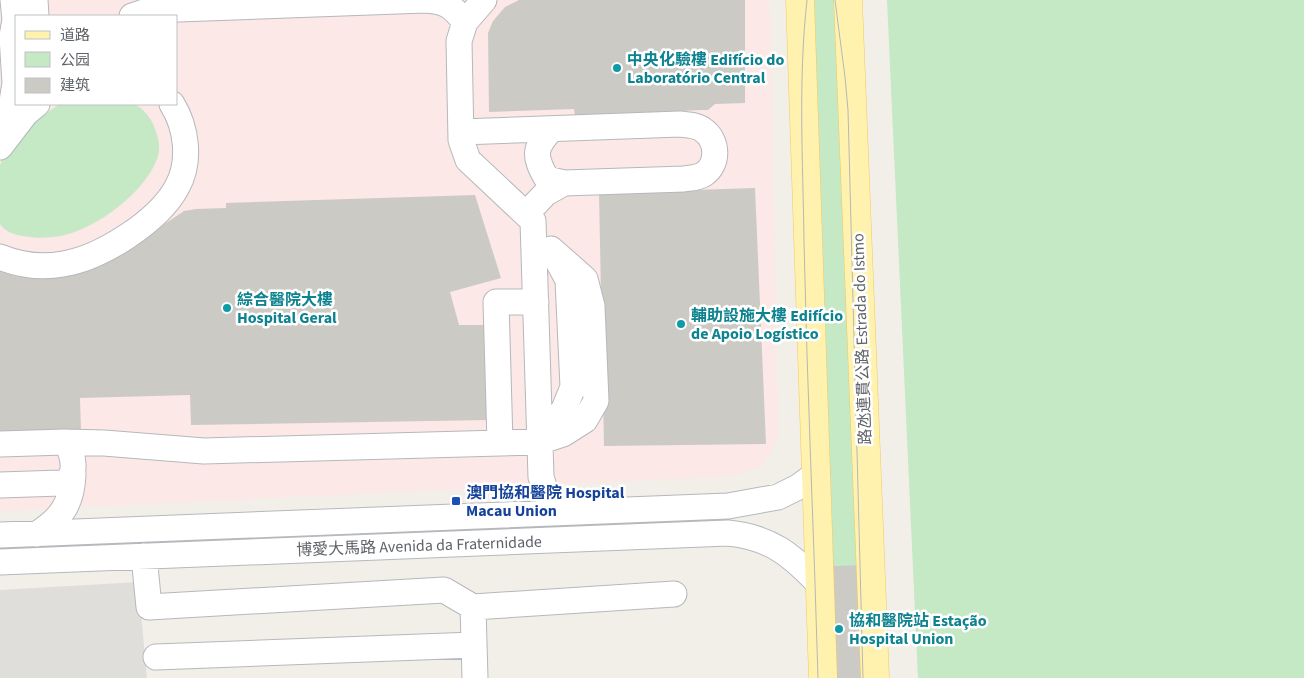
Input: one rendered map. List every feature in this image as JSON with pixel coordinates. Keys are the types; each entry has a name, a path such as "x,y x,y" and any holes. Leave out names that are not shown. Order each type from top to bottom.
{"main road":[{"path":"800,0 823,678"},
{"name":"路氹連貫公路 Estrada do Istmo","path":"848,0 875,678"}],"street":[{"path":"484,0 465,22 459,41 461,140 468,160 530,218 551,249 568,280 573,387 564,409 539,442"},
{"path":"135,15 150,10 440,1 454,9 465,22"},
{"path":"4,136 15,83"},
{"path":"4,136 22,105"},
{"path":"4,136 26,113 37,105"},
{"path":"0,240 18,248 36,250 56,250 84,242 108,232 153,196 164,182 172,150 171,135 165,117 155,105"},
{"path":"0,257 18,264 42,266 63,264 84,258 123,239 164,206 178,187 184,170 186,154 182,126 173,105"},
{"path":"461,132 680,124 703,129 712,138 715,155 710,168 703,175 696,177 564,183 547,179 539,165 537,147 552,129"},
{"path":"562,512 547,496 541,477 536,302 530,218 546,193 564,183"},
{"path":"500,443 496,302 536,302"},
{"path":"0,444 73,442 204,451 539,442"},
{"path":"38,561 38,534 56,520 69,501 72,490 71,450 73,442"},
{"name":"博愛大馬路 Avenida da Fraternidade","path":"0,536 728,506 778,497 798,487 817,473"},
{"path":"0,485 61,483 68,480 72,474"},
{"name":"博愛大馬路 Avenida da Fraternidade","path":"0,562 728,533 751,536 770,543 805,569 820,586"},
{"path":"144,556 149,606 444,590 473,608 674,594"},
{"path":"473,608 475,678"},
{"path":"156,657 474,645"}],"shaded area":[{"path":"0,0 768,0 770,9 778,433 773,451 759,467 736,476 0,511"},
{"path":"138,582 147,678 0,678 0,590"}],"green space":[{"path":"811,0 840,0 866,678 829,678"},
{"path":"887,0 1304,0 1304,678 918,678"},
{"path":"58,105 135,105 147,114 154,125 159,144 157,159 142,184 131,195 119,206 92,224 78,231 54,237 34,238 20,236 7,231 0,224 0,165 18,135"}],"building":[{"name":"中央化驗樓 Edifício do Laboratório Central","path":"519,0 745,0 745,103 715,104 708,110 575,117 574,109 489,112 488,33 493,21 505,7"},
{"name":"輔助設施大樓 Edifício de Apoio Logístico","path":"755,188 766,444 604,446 599,193"},
{"name":"綜合醫院大樓 Hospital Geral","path":"475,195 501,278 450,292 459,325 486,325 488,420 191,425 190,395 80,398 81,432 0,435 0,271 15,276 46,278 76,274 111,260 184,211 226,208 226,203"},
{"name":"協和醫院站 Estação Hospital Union","path":"866,565 870,678 812,678 808,567"}],"tram line":[{"path":"807,0 803,60 802,151 818,678"},
{"path":"835,0 848,110 863,678"}],"place":[{"name":"中央化驗樓 Edifício do Laboratório Central","path":"617,68"},
{"name":"綜合醫院大樓 Hospital Geral","path":"227,308"},
{"name":"輔助設施大樓 Edifício de Apoio Logístico","path":"681,324"},
{"name":"澳門協和醫院 Hospital Macau Union","path":"456,501"},
{"name":"協和醫院站 Estação Hospital Union","path":"839,629"}]}
